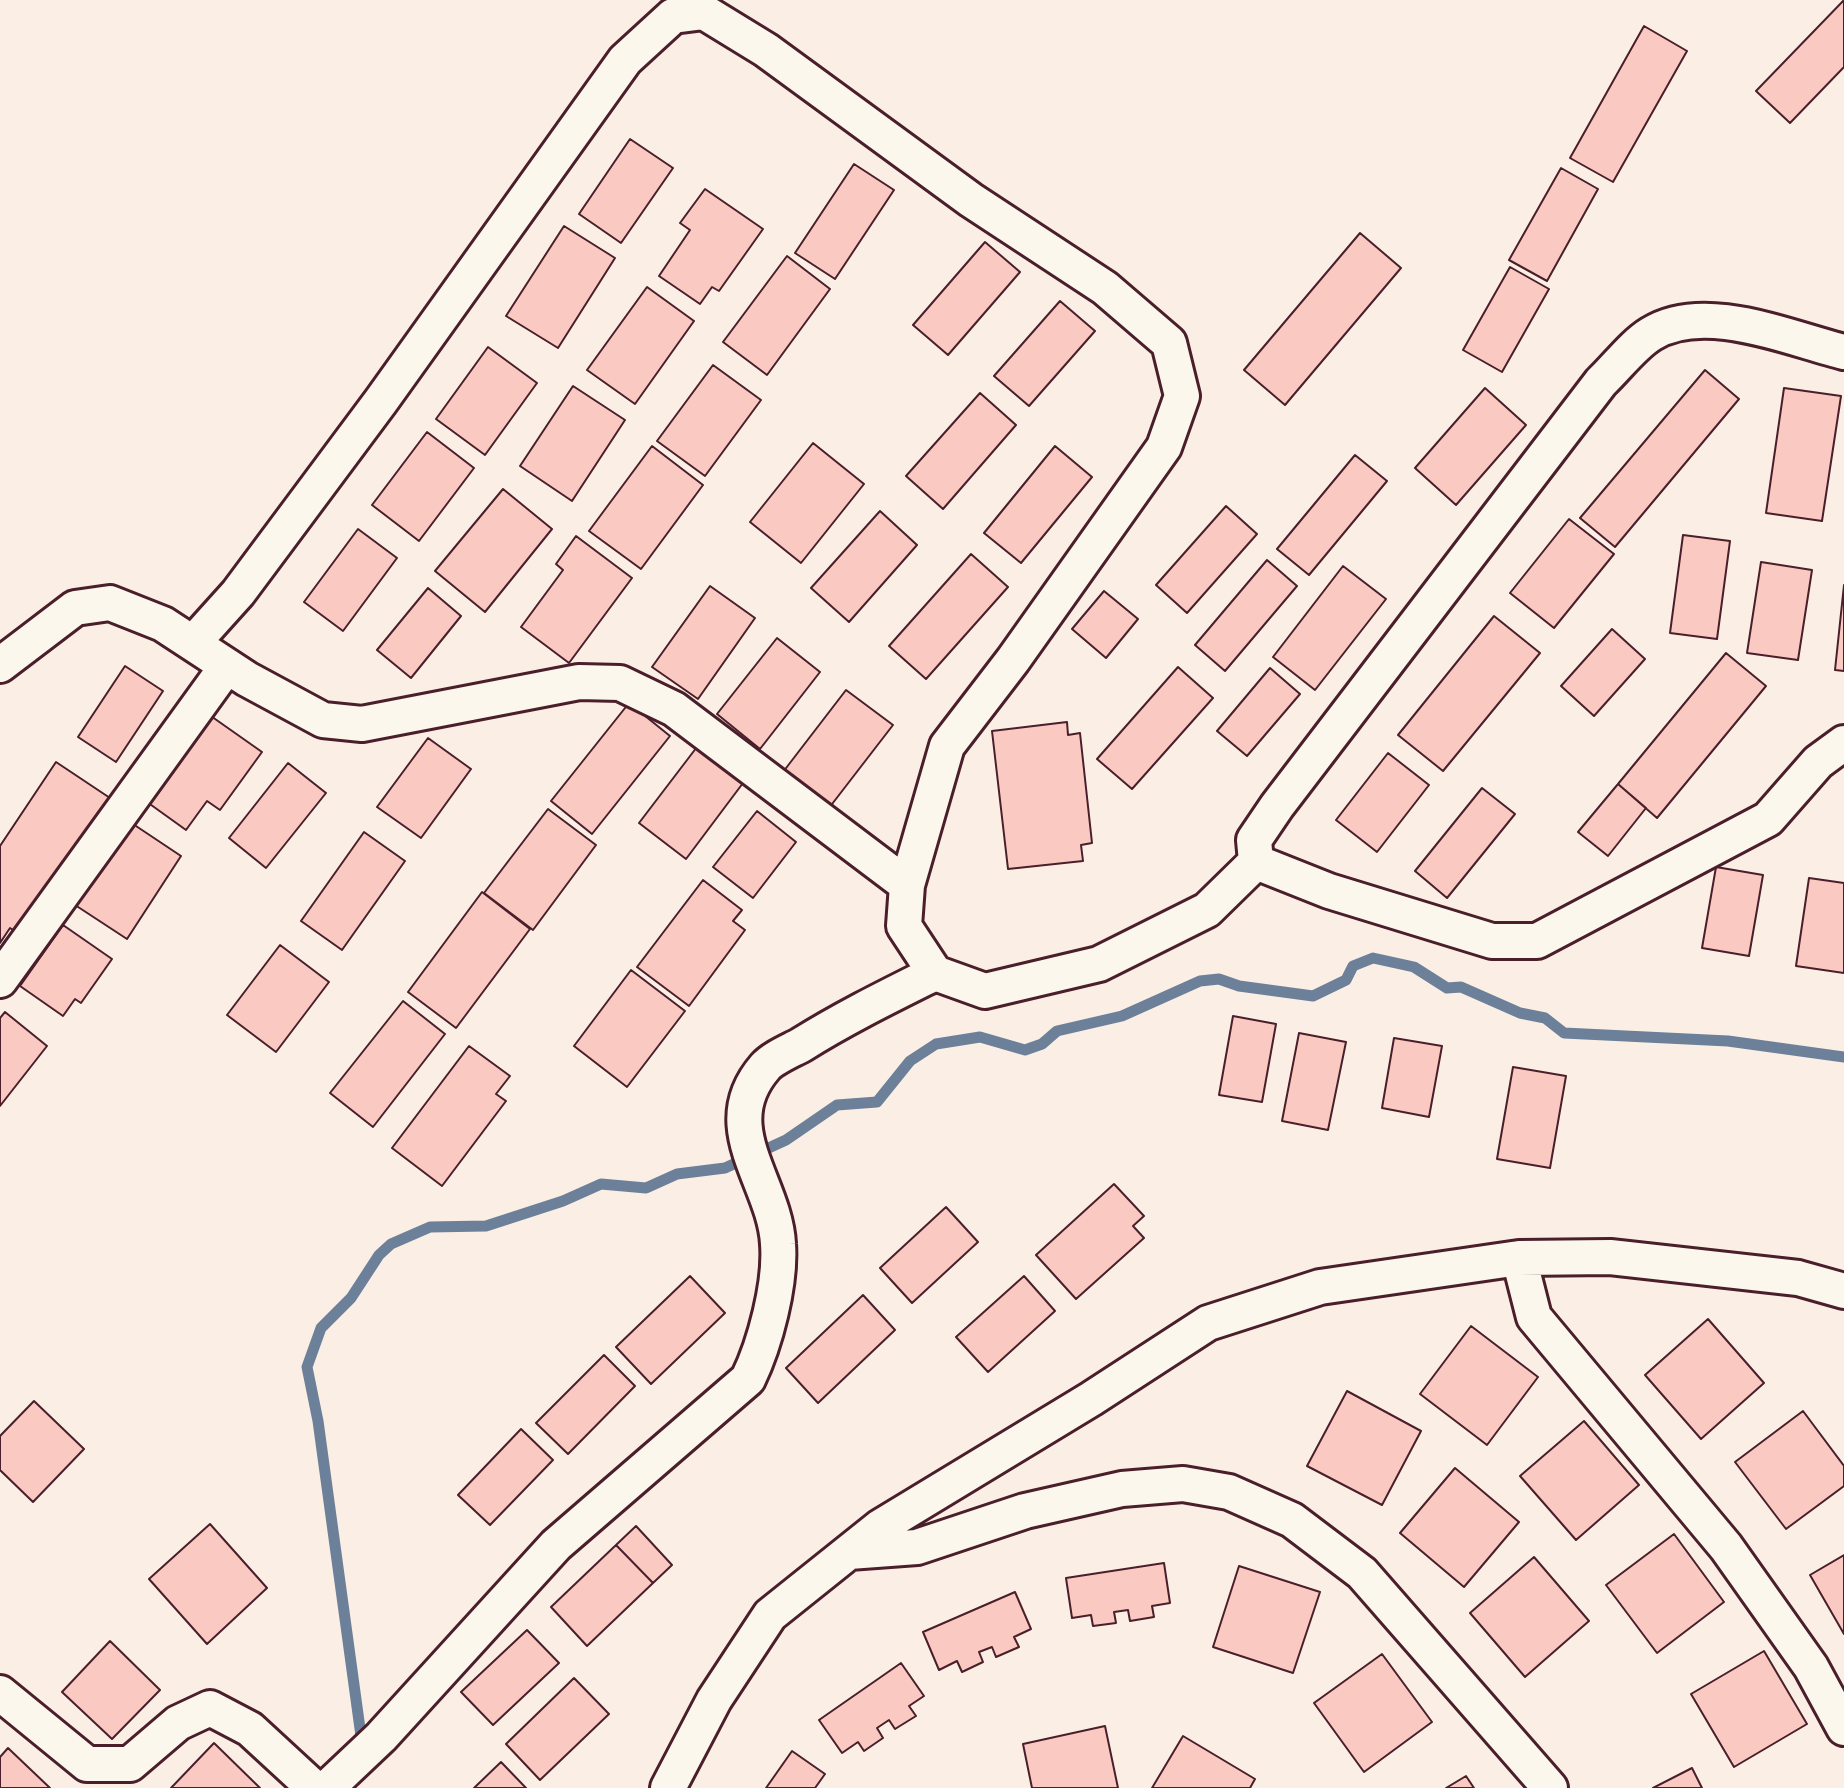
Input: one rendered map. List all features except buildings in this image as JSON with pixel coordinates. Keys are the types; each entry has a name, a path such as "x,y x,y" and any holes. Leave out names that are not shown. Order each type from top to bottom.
{"street":[{"path":"193,643 238,593 381,401 625,60 673,16 704,12 766,50 971,200 1105,288 1169,343 1182,396 1164,447 1013,660 947,746 907,885 904,926 935,973 985,991 1099,964 1207,910 1256,862"},
{"path":"1256,862 1254,840 1277,806 1601,382 1650,334 1686,319 1724,321 1844,352"},
{"path":"0,665 75,608 110,603 163,624 227,666 323,720 362,724 579,682 620,683 686,717 907,885"},
{"path":"0,980 227,666"},
{"path":"1256,862 1329,891 1492,941 1537,941 1768,819 1818,762 1844,743"},
{"path":"327,1788 381,1737 556,1545 748,1379 765,1344 779,1246 771,1203 748,1157 742,1109 765,1066 854,1012 935,973"},
{"path":"668,1788 714,1700 770,1615 880,1527 1091,1399 1208,1323 1320,1287 1519,1258 1626,1259 1798,1278 1844,1291"},
{"path":"1519,1258 1534,1317 1726,1547 1811,1667 1844,1728"},
{"path":"849,1552 917,1547 1025,1511 1122,1489 1183,1484 1229,1492 1292,1520 1362,1573 1550,1788"},
{"path":"0,1693 87,1764 130,1764 178,1723 210,1708 250,1729 314,1788"}],"waterway":[{"path":"361,1736 318,1421 307,1367 321,1328 351,1298 379,1255 391,1244 430,1227 486,1226 563,1201 601,1184 646,1188 677,1174 725,1168 786,1140 837,1105 877,1102 910,1061 936,1044 980,1037 1025,1050 1042,1044 1057,1031 1122,1016 1200,981 1219,979 1239,986 1313,996 1346,980 1353,966 1373,958 1414,967 1447,988 1461,987 1520,1013 1545,1018 1564,1033 1728,1041 1844,1057"}]}
